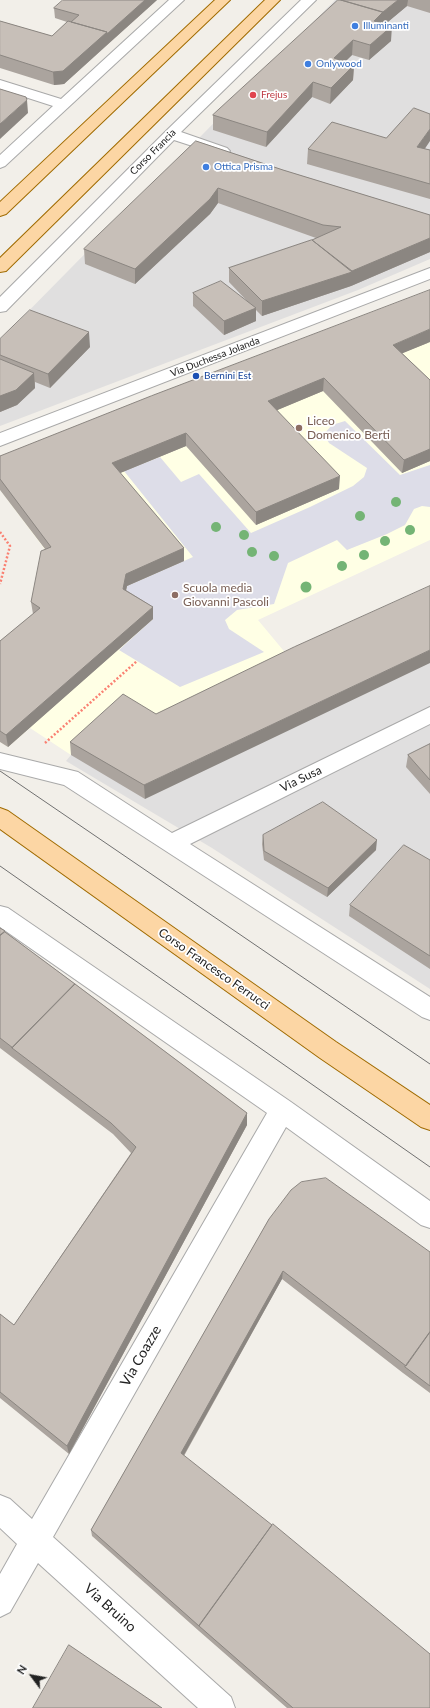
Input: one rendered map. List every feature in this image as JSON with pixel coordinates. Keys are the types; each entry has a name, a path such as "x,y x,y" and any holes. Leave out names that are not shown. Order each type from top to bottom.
{"main road":[{"path":"0,211 223,0"},
{"path":"0,267 273,0"},
{"name":"Corso Francesco Ferrucci","path":"0,817 322,1045 430,1119"}],"street":[{"path":"0,163 177,0"},
{"name":"Corso Francia","path":"0,307 171,134 309,0"},
{"path":"0,84 63,104"},
{"path":"171,134 235,155"},
{"name":"Via Duchessa Jolanda","path":"0,440 430,273"},
{"name":"Via Susa","path":"172,843 430,715"},
{"path":"6,761 70,778 430,1010"},
{"path":"0,916 282,1110 430,1216"},
{"name":"Via Coazze","path":"0,1602 282,1110"},
{"name":"Via Bruino","path":"0,1509 35,1539 220,1708"}],"path":[{"path":"0,532 10,546 0,584"},
{"path":"6,761 137,661"}],"shaded area":[{"path":"335,0 430,0 430,259 358,290 0,426 0,340"},
{"name":"Scuola media Giovanni Pascoli","path":"430,303 430,540 258,620 293,662 71,755 30,728 8,747 0,742 0,655 41,621 52,559 0,490"},
{"path":"345,421 400,475 430,465 430,507 422,506 414,509 405,525 347,550 337,540 288,563 274,604 237,610 225,620 229,629 264,652 180,687 119,650 153,619 124,601 127,586 193,557 124,471 160,457 181,482 199,474 251,533 353,486 364,477 367,468 329,443 324,434 332,425"},
{"path":"430,599 430,989 212,848 66,761 71,755 157,728"}],"building":[{"path":"63,0 145,0 107,34 107,32 71,22 79,15 54,8"},
{"path":"338,0 383,12 374,21 392,26 370,45 353,40 334,58 354,65 331,88 313,82 267,132 213,115"},
{"path":"341,0 398,0 383,12"},
{"path":"0,21 52,36 68,21 107,32 63,71 53,72 0,55"},
{"path":"0,89 26,97 27,100 0,124"},
{"path":"414,108 430,114 430,129 417,147 430,150 430,184 308,149 332,122 386,138"},
{"path":"196,141 283,170 430,215 430,238 352,271 312,240 341,227 323,225 218,188 210,199 135,269 84,249"},
{"path":"312,240 352,272 262,301 229,268"},
{"path":"221,281 256,308 224,321 193,293"},
{"path":"430,290 430,329 393,345 430,380 430,449 404,460 324,378 268,401 340,476 256,512 186,433 112,463 184,548 126,574 123,589 153,607 6,735 0,731 0,641 40,608 31,602 41,551 51,547 0,479 0,456 151,396"},
{"path":"30,310 89,332 48,374 0,355 0,339"},
{"path":"0,359 34,373 16,390 0,396"},
{"path":"430,586 430,650 144,785 70,742 123,694 156,714 294,647"},
{"path":"430,744 430,780 408,755"},
{"path":"323,802 377,840 328,888 264,851 263,835"},
{"path":"404,845 430,860 430,956 350,905"},
{"path":"0,928 5,931 0,935"},
{"path":"5,932 75,984 12,1048 0,1038 0,936"},
{"path":"75,984 247,1113 67,1446 0,1392 0,1314 14,1325 136,1147 111,1123 12,1048"},
{"path":"326,1178 430,1252 430,1332 406,1366 283,1271 181,1453 272,1525 199,1626 91,1530 269,1219 291,1190 301,1182"},
{"path":"430,1332 430,1386 405,1367"},
{"path":"273,1524 430,1654 430,1708 293,1708 199,1626"},
{"path":"69,1645 162,1708 33,1708"}],"tram line":[{"path":"0,771 430,1064"},
{"path":"0,866 430,1167"}],"place":[{"name":"Illuminanti","path":"355,26"},
{"name":"Onlywood","path":"308,64"},
{"name":"Frejus","path":"253,95"},
{"name":"Ottica Prisma","path":"206,167"},
{"name":"Bernini Est","path":"196,376"},
{"name":"Liceo Domenico Berti","path":"299,428"},
{"name":"Scuola media Giovanni Pascoli","path":"175,595"}]}
